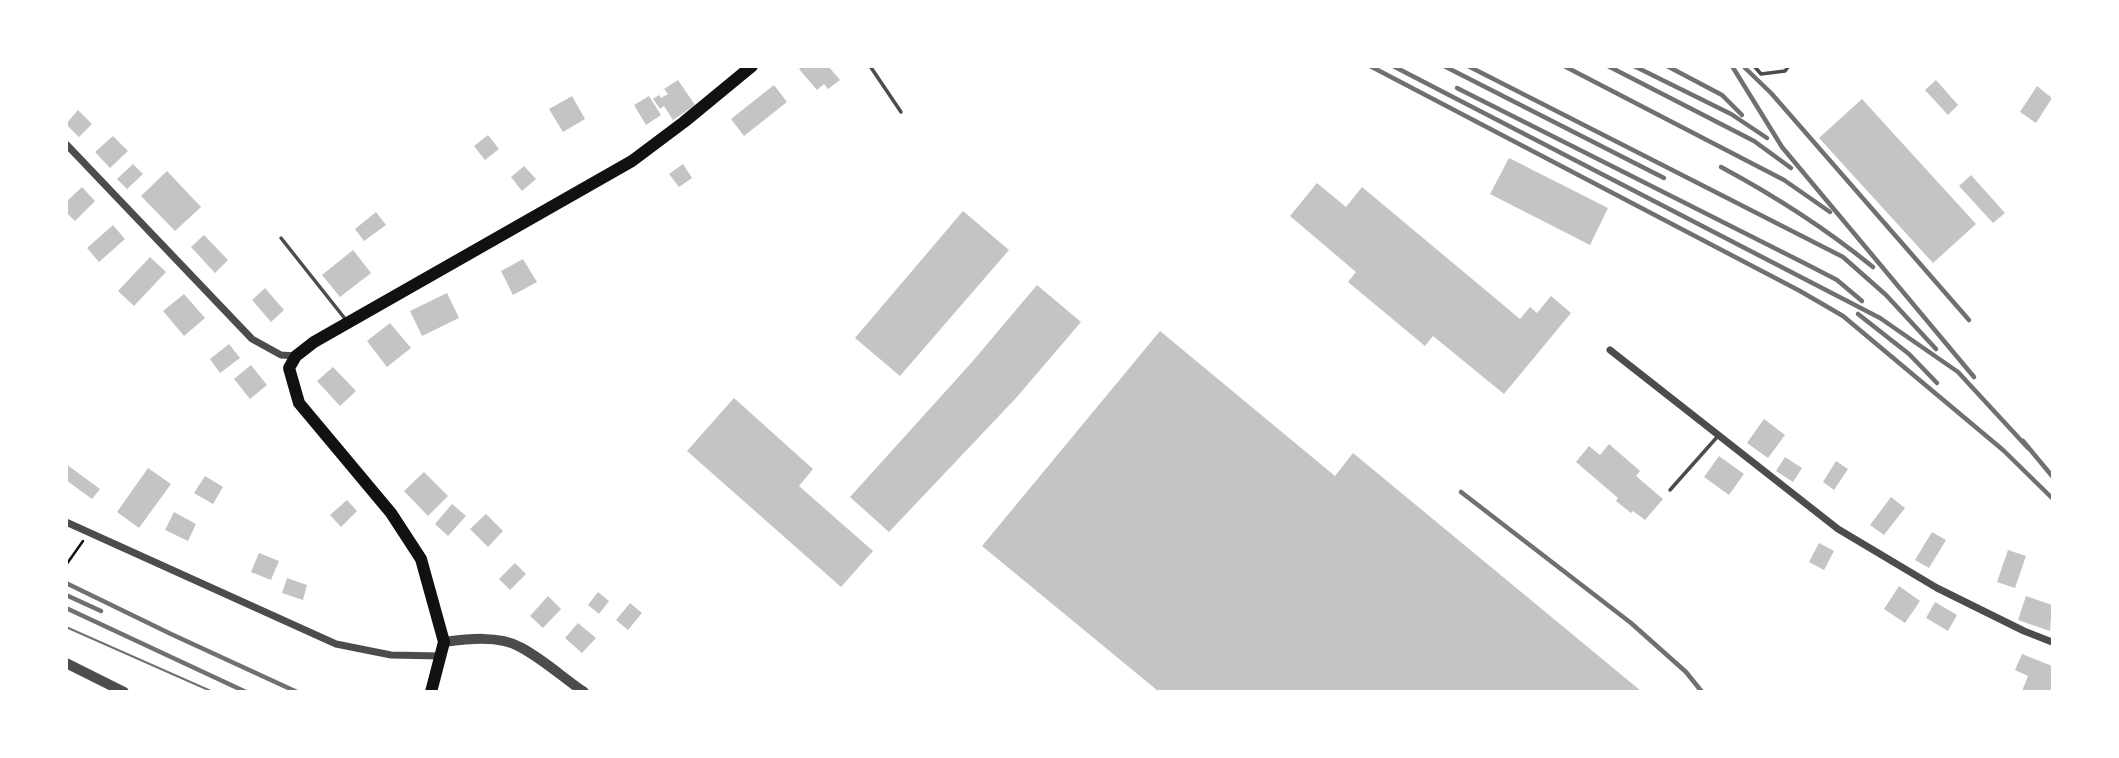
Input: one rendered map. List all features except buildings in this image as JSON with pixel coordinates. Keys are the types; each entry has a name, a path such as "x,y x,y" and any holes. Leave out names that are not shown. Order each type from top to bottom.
{"highway":[{"path":"431,691 444,642 421,559 391,513 299,403 289,369 296,356 347,322 632,161 752,66"}],"street":[{"path":"66,144 252,339 281,355 296,356"},
{"path":"1610,350 1838,529 1937,588 2024,631 2053,642"},
{"path":"66,522 336,644 391,655 440,656"},
{"path":"444,642 491,640 519,645 584,691"},
{"path":"66,663 124,691"}],"lane":[{"path":"870,66 901,111"},
{"path":"1754,66 1761,74 1785,71 1789,66"},
{"path":"281,238 347,322"},
{"path":"1670,490 1718,436"}],"path":[{"path":"66,565 81,544"}],"tram line":[{"path":"66,627 213,692"}],"railway":[{"path":"1370,66 1843,316 2003,450 2052,498"},
{"path":"1393,66 1880,318 1958,372 2028,448"},
{"path":"1444,66 1664,178"},
{"path":"1468,66 1843,257 1886,295 1936,349"},
{"path":"1564,66 1784,180 1830,212"},
{"path":"1608,66 1754,141 1791,168"},
{"path":"1634,66 1731,114 1767,138"},
{"path":"1667,66 1722,95 1742,115"},
{"path":"1732,66 1782,147 1974,377"},
{"path":"1743,66 1771,93 1969,320"},
{"path":"1457,88 1837,280 1862,301"},
{"path":"1721,167 1799,213 1873,267"},
{"path":"1858,314 1909,354 1937,383"},
{"path":"2023,441 2052,476"},
{"path":"1461,492 1631,623 1686,672 1702,692"},
{"path":"66,583 297,692"},
{"path":"66,595 101,611"},
{"path":"66,608 246,692"}]}
